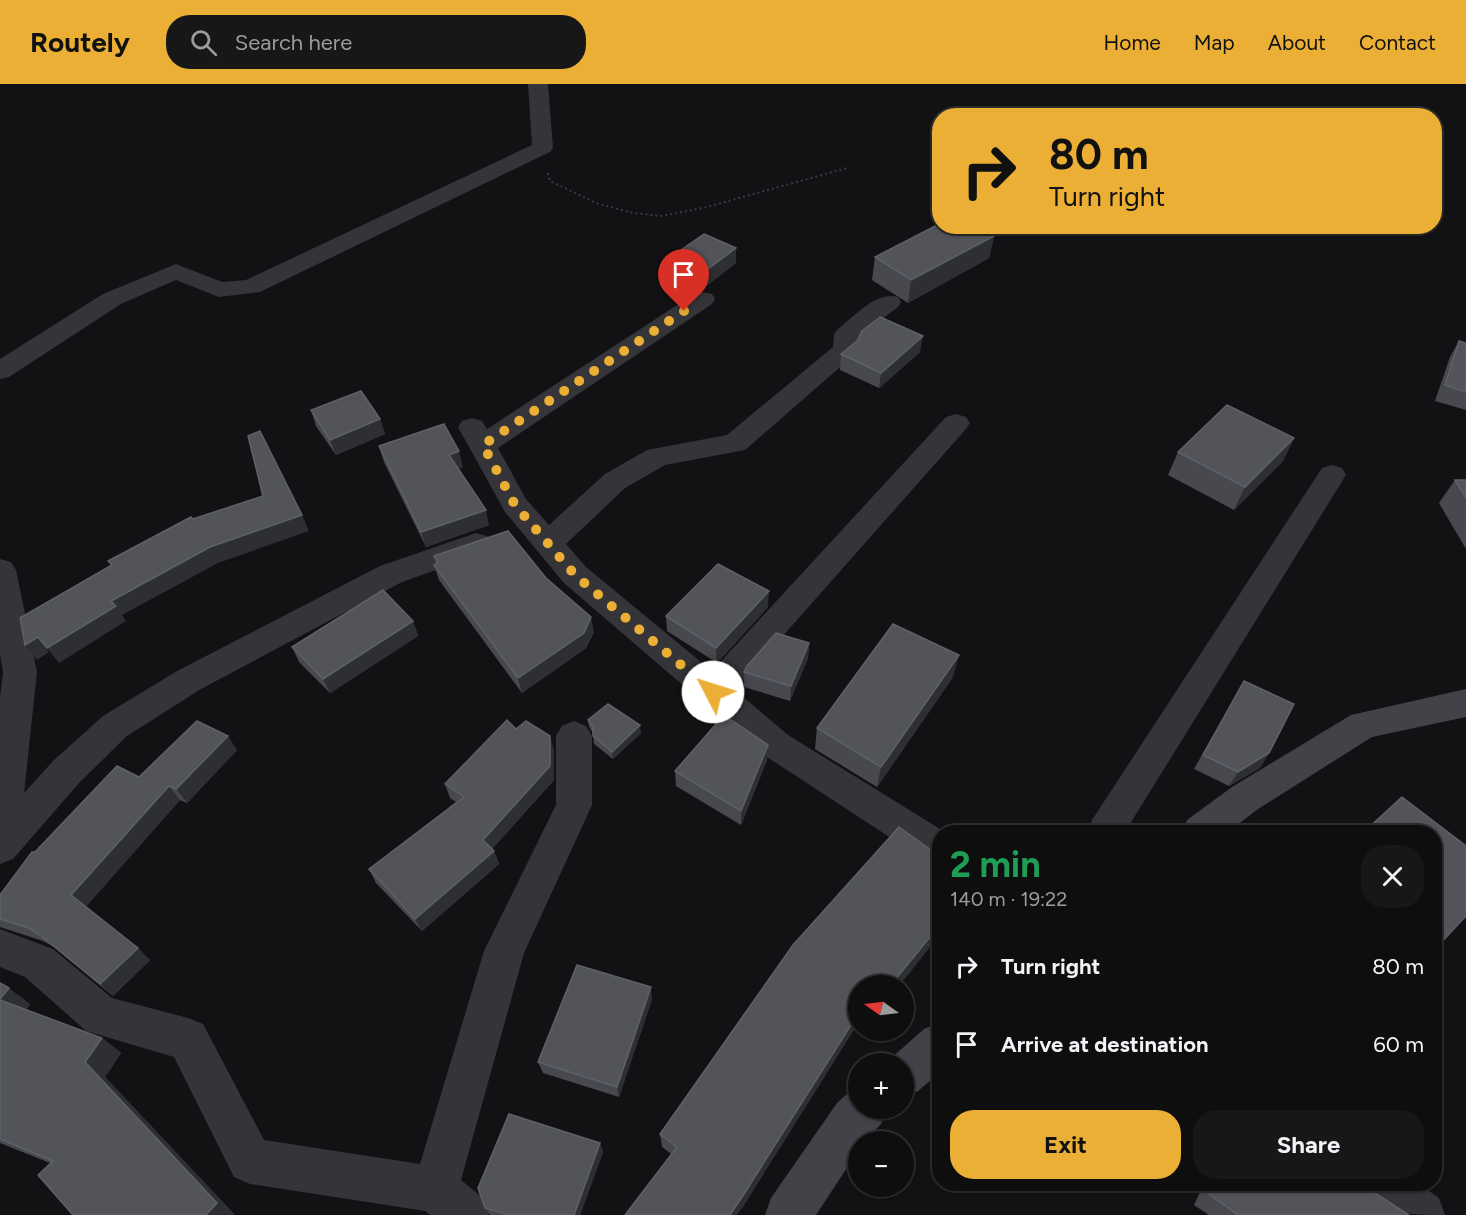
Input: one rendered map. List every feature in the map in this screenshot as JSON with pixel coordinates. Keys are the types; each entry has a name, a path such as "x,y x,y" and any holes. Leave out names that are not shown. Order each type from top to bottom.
{"street":[{"path":"0,371 112,298 141,284 176,271 219,290 251,287 543,148 538,84"},
{"path":"703,299 477,436 515,505 575,575 776,746 932,845"},
{"path":"0,847 67,771 115,726 189,680 391,574 539,533 615,481 657,457 735,443 845,350 847,334 889,302"},
{"path":"713,692 956,423"},
{"path":"1109,825 1332,475"},
{"path":"0,570 20,672 0,847"},
{"path":"1209,825 1245,798 1363,725 1466,703"},
{"path":"0,948 39,963 101,1016 188,1039 250,1161 451,1202 504,951 574,805 574,736"},
{"path":"914,1066 932,1050"},
{"path":"788,1215 853,1119"},
{"path":"1392,1191 1422,1215"}],"path":[{"path":"543,148 550,181 596,203 633,213 662,216 707,207 848,168"}],"building":[{"path":"932,228 932,234 991,234 994,236 911,280 875,257"},
{"path":"704,234 736,248 700,275 665,261"},
{"path":"880,317 923,336 881,373 841,354 857,341 862,331"},
{"path":"1459,341 1466,343 1466,392 1445,385"},
{"path":"361,391 380,419 330,440 311,410"},
{"path":"1227,405 1294,438 1245,487 1178,452"},
{"path":"444,424 459,451 449,455 486,510 421,532 379,446"},
{"path":"260,431 302,515 210,547 111,601 116,606 47,648 38,637 25,645 20,618 112,565 108,561 191,517 193,519 263,496 248,436"},
{"path":"1455,480 1466,480 1466,498"},
{"path":"508,531 546,578 591,617 584,633 518,678 434,565 438,563 434,556"},
{"path":"718,564 769,591 716,648 666,616"},
{"path":"383,590 413,621 323,679 292,647"},
{"path":"893,624 959,655 881,767 817,728"},
{"path":"776,633 809,643 791,686 744,672"},
{"path":"1244,681 1294,704 1269,753 1238,772 1203,755"},
{"path":"608,704 640,725 612,752 593,736 593,727 588,720"},
{"path":"724,715 768,745 741,811 675,771"},
{"path":"507,720 516,729 526,721 550,736 550,766 483,840 494,851 415,919 369,869 464,797 445,784"},
{"path":"197,721 228,736 176,789 169,786 71,895 138,948 100,984 40,935 29,928 0,919 0,895 32,852 35,852 117,766 139,777"},
{"path":"1402,797 1439,825 1372,825"},
{"path":"899,827 932,851 932,935 899,975 848,975 848,1030 730,1215 625,1215 677,1147 660,1134 793,945"},
{"path":"1442,828 1466,846 1466,916 1442,942"},
{"path":"577,965 651,987 617,1087 538,1062"},
{"path":"0,983 9,988 0,999"},
{"path":"0,1000 102,1038 85,1062 217,1203 206,1215 73,1215 38,1175 53,1161 0,1139"},
{"path":"509,1114 600,1143 574,1215 510,1215 485,1208 478,1188"},
{"path":"1210,1191 1372,1191 1409,1215 1238,1215 1209,1194"}],"route":[{"path":"684,311 483,445 515,505 575,575 713,692"}]}
